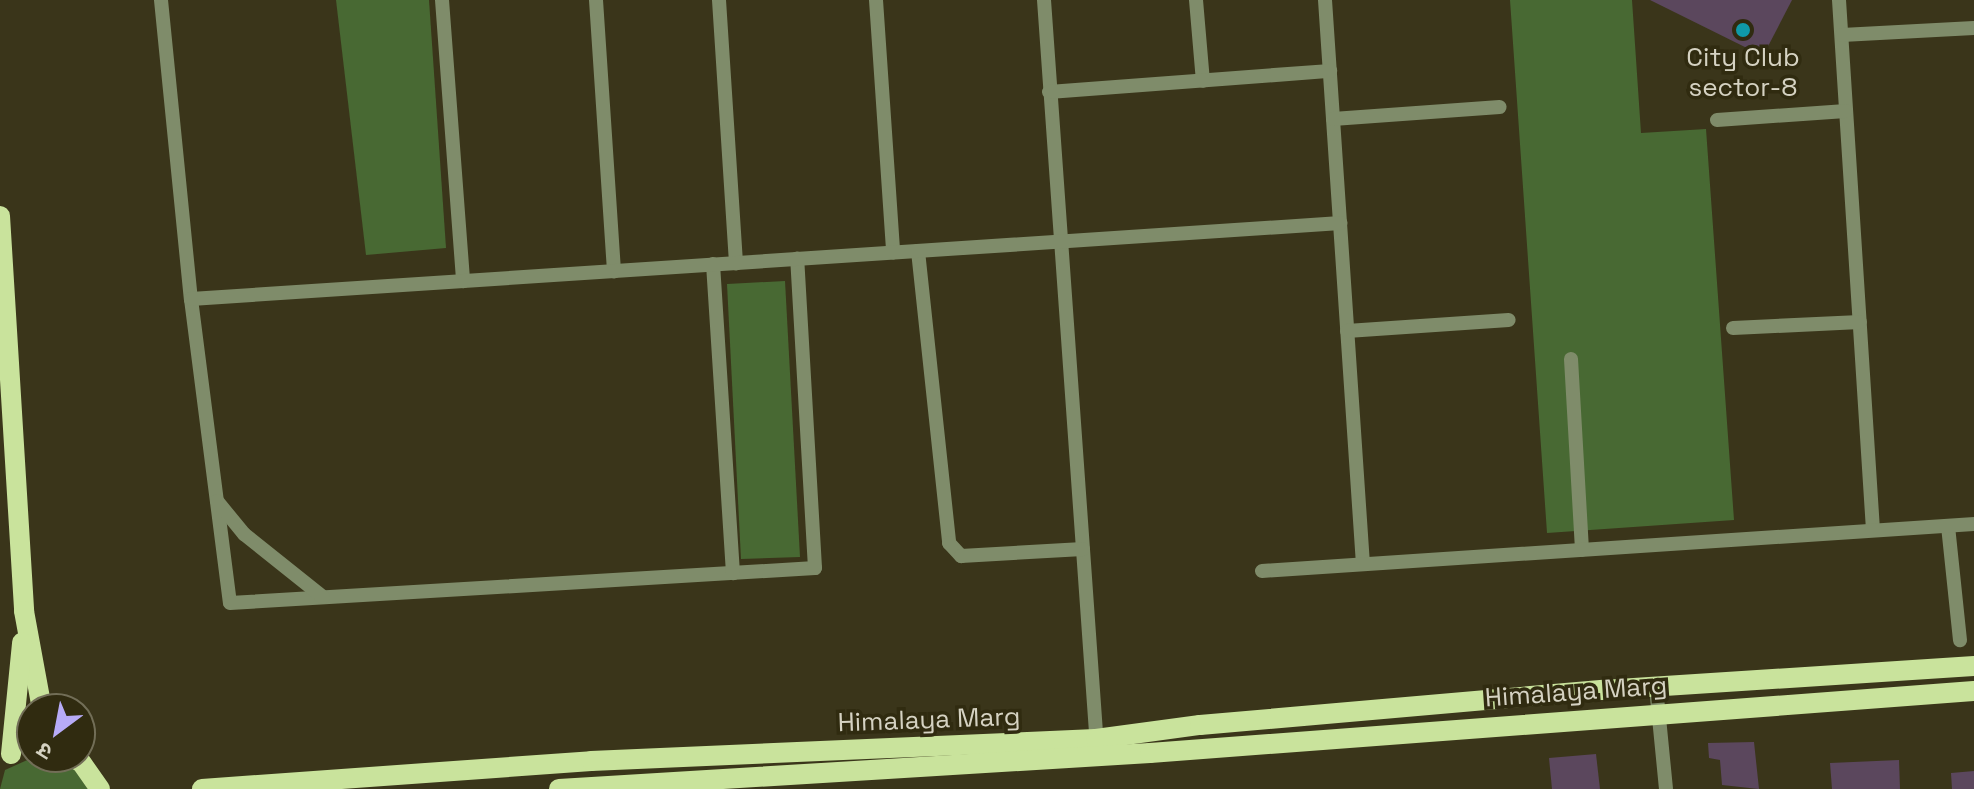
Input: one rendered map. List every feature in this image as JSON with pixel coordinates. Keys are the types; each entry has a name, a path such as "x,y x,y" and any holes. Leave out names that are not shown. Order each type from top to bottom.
{"main road":[{"path":"0,216 24,611 39,693"},
{"path":"5,758 24,611"},
{"name":"Himalaya Marg","path":"202,789 591,761 1097,748 1200,725 1656,687 1974,666"},
{"name":"Himalaya Marg","path":"559,789 1097,748 1974,691"},
{"path":"99,786 120,789"}],"street":[{"path":"161,0 191,299 230,603 815,568 797,259"},
{"path":"442,0 463,281"},
{"path":"596,0 614,271"},
{"path":"719,0 736,263"},
{"path":"876,0 893,252"},
{"path":"1044,0 1097,748"},
{"path":"1196,0 1203,81"},
{"path":"1325,0 1363,564"},
{"path":"1839,0 1873,530"},
{"path":"1842,35 1974,28"},
{"path":"1050,92 1330,71"},
{"path":"1333,119 1500,107"},
{"path":"1717,120 1846,111"},
{"path":"191,299 1340,223"},
{"path":"918,251 949,543 961,556 1083,549"},
{"path":"713,264 733,573"},
{"path":"1347,331 1509,320"},
{"path":"1733,328 1860,322"},
{"path":"1571,359 1582,550"},
{"path":"217,501 244,534 323,597"},
{"path":"1262,571 1974,524"},
{"path":"1948,526 1960,640"},
{"path":"1656,687 1666,789"}],"green space":[{"path":"336,0 429,0 446,248 366,255"},
{"path":"1510,0 1632,0 1641,133 1706,129 1734,520 1547,533"},
{"path":"785,281 800,557 741,559 727,284"},
{"path":"16,765 16,773 77,773 88,789 0,789 5,770"}],"building":[{"name":"City Club sector-8","path":"1650,0 1792,0 1763,56"},
{"path":"1754,742 1759,789 1722,785 1720,760 1709,758 1708,743"},
{"path":"1596,754 1600,789 1552,789 1549,758"},
{"path":"1899,760 1900,789 1832,789 1830,763"},
{"path":"1974,771 1974,789 1952,789 1951,773"}],"place":[{"name":"City Club sector-8","path":"1743,30"}]}
